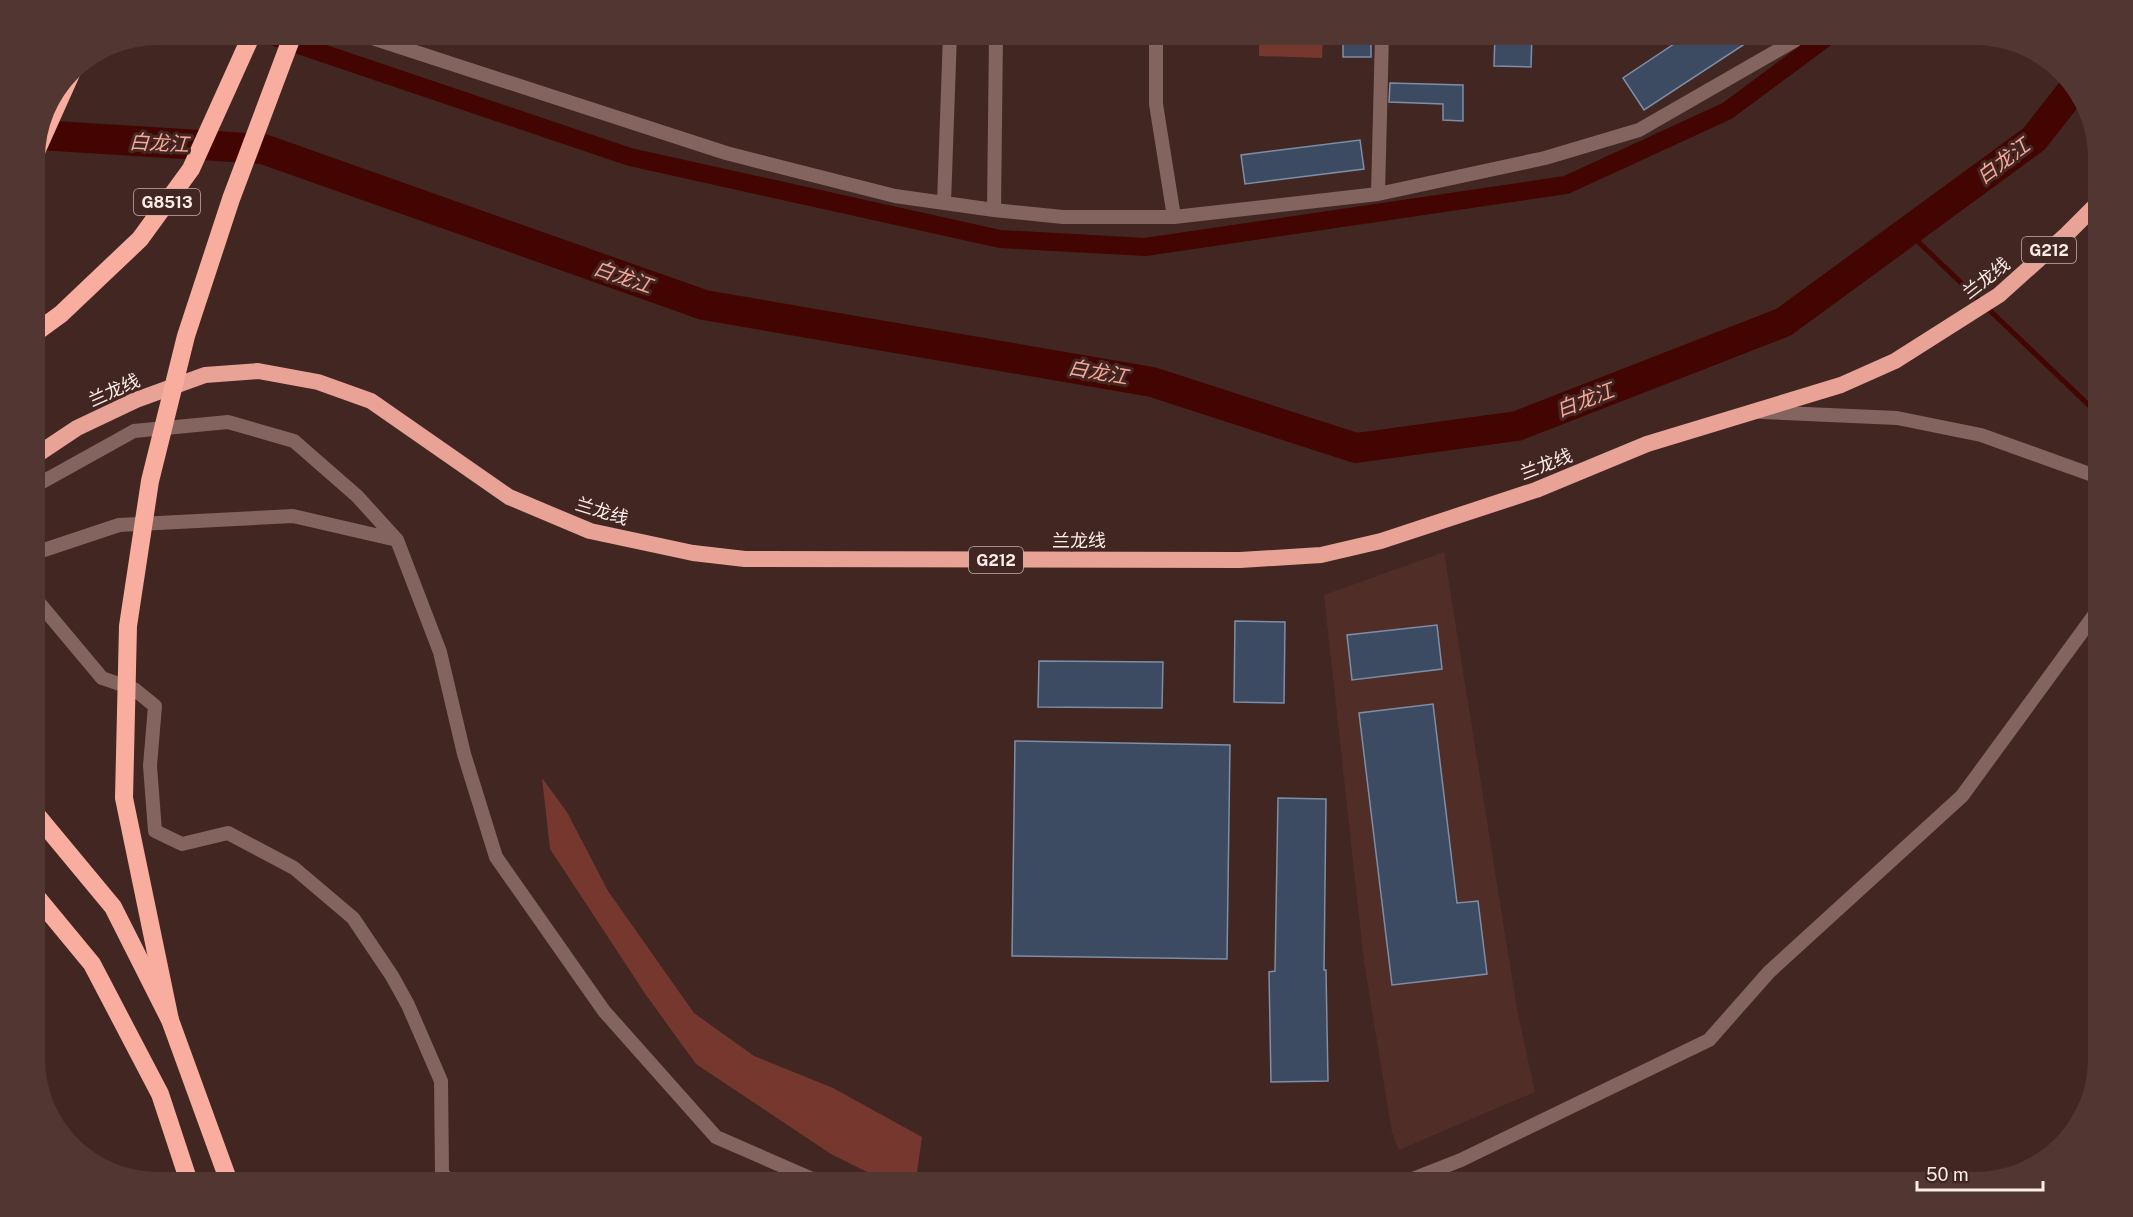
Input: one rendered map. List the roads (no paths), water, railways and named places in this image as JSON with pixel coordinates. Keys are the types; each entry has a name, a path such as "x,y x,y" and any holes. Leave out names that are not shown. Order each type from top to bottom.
{"highway":[{"name":"G8513","path":"45,326 61,314 140,239 191,169 247,45"},
{"path":"170,1020 124,798 128,626 150,481 186,336 231,199 289,45"},
{"name":"兰龙线","path":"45,449 77,428 136,400 205,375 258,371 318,382 371,401 509,497 590,531 693,553 745,559 1240,560 1321,555 1381,541 1536,490 1647,444 1841,385 1895,361 1999,295 2088,213"},
{"path":"45,825 113,908 170,1020 225,1172"},
{"path":"45,907 92,964 160,1094 186,1172"}],"street":[{"path":"391,45 726,153 895,196 994,210 1063,216 1174,216 1378,194 1545,158 1639,130 1787,45"},
{"path":"944,203 950,45"},
{"path":"994,210 996,45"},
{"path":"1156,45 1156,104 1174,216"},
{"path":"1378,194 1382,45"},
{"path":"1753,411 1897,418 1981,435 2088,473"},
{"path":"45,480 134,431 228,422 294,441 357,496 397,540 440,652 464,754 496,856 604,1011 716,1137 796,1172"},
{"path":"45,550 119,525 293,516 397,540"},
{"path":"45,610 102,678 134,689 155,706 150,766 155,831 182,844 228,833 294,868 353,918 392,976 408,1005 441,1081 442,1172"},
{"path":"1430,1172 1461,1160 1709,1040 1769,972 1962,796 2088,624"}],"waterway":[{"path":"299,45 630,157 1000,239 1145,247 1566,185 1727,111 1816,45"},
{"name":"白龙江","path":"48,136 263,149 704,305 1152,382 1356,448 1517,426 1784,322 2034,139 2069,95"},
{"path":"1908,232 2088,404"}]}
